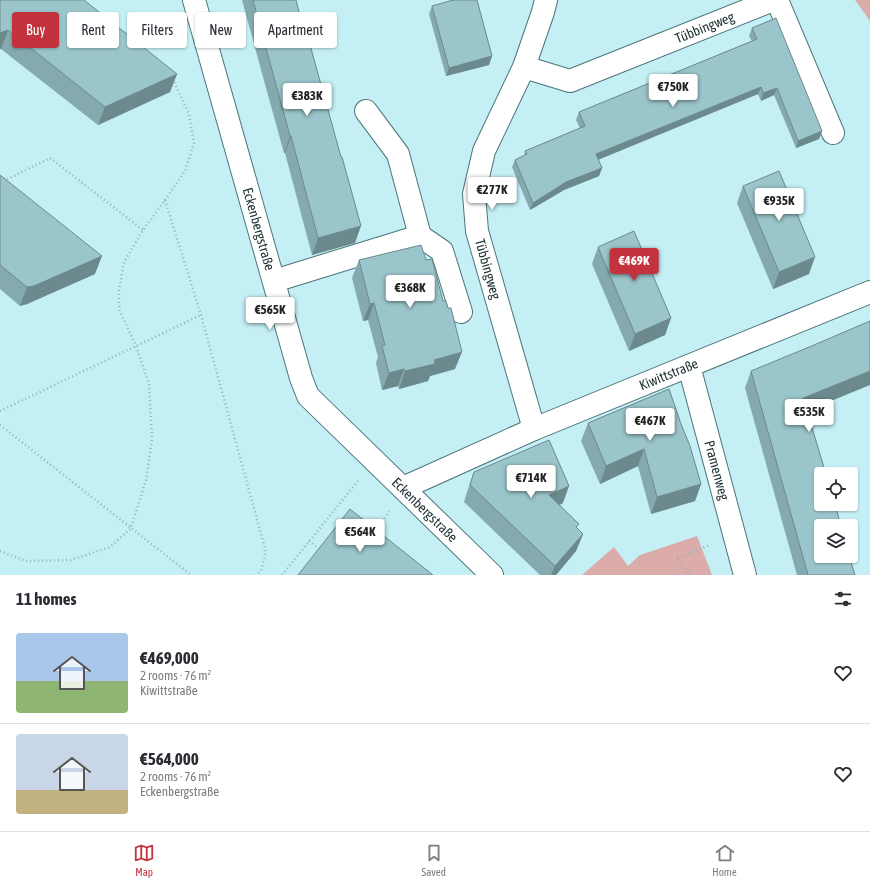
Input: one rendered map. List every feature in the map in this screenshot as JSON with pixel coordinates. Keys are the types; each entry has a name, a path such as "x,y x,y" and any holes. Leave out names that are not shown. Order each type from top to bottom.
{"street":[{"name":"Eckenbergstraße","path":"194,0 301,378 308,396 492,575"},
{"name":"Tübbingweg","path":"534,429 477,231 474,194 484,151 524,67 546,0"},
{"name":"Tübbingweg","path":"524,67 570,81 773,0"},
{"path":"777,0 833,132"},
{"path":"366,111 398,154 420,236 442,251 461,312"},
{"path":"274,281 420,236"},
{"name":"Kiwittstraße","path":"403,488 534,429 870,292"},
{"name":"Pramenweg","path":"689,366 745,575"}],"path":[{"path":"0,551 26,561 71,560 110,547 131,528 146,480 152,439 149,384 136,346 119,308 119,290 124,262 143,230 185,171 194,143 189,114 171,76"},
{"path":"0,183 50,158 143,230"},
{"path":"165,200 201,315 266,552 261,571 256,575"},
{"path":"0,410 201,315"},
{"path":"0,425 191,575"},
{"path":"372,537 403,488"},
{"path":"282,575 346,496"},
{"path":"691,575 676,558 734,536"},
{"path":"309,541 318,548"}],"shaded area":[{"path":"855,0 870,0 870,21"},
{"path":"697,536 712,575 582,575 614,547 628,566 640,555"}],"building":[{"path":"0,0 84,0 99,12 67,12 67,48 119,48 119,28 127,34 127,48 144,48 177,74 105,107 31,48 59,48 59,12 12,12 12,33 8,30 0,33"},
{"path":"253,0 296,0 299,12 256,12"},
{"path":"453,0 477,0 492,56 449,68 432,6"},
{"path":"776,18 822,131 798,141 777,88 763,93 761,87 596,154 602,168 566,182 533,203 515,160 527,154 525,151 585,126 579,112 757,39 752,28"},
{"path":"266,48 311,48 361,226 318,238"},
{"path":"779,171 815,257 779,272 743,186"},
{"path":"0,175 102,256 34,286 27,287 0,265"},
{"path":"634,231 671,318 635,334 598,247"},
{"path":"421,245 426,260 432,259 443,301 446,301 448,308 451,308 462,352 434,360 435,364 389,373 382,346 385,345 374,303 370,304 359,260"},
{"path":"870,321 870,371 803,398 824,467 814,467 814,511 837,511 839,519 814,519 814,563 851,563 855,575 808,575 751,371"},
{"path":"669,389 690,446 701,484 657,497 644,449 606,466 588,423"},
{"path":"549,440 569,486 549,495 579,524 576,527 583,534 555,566 470,485 474,472"},
{"path":"350,509 433,575 298,575"}]}
